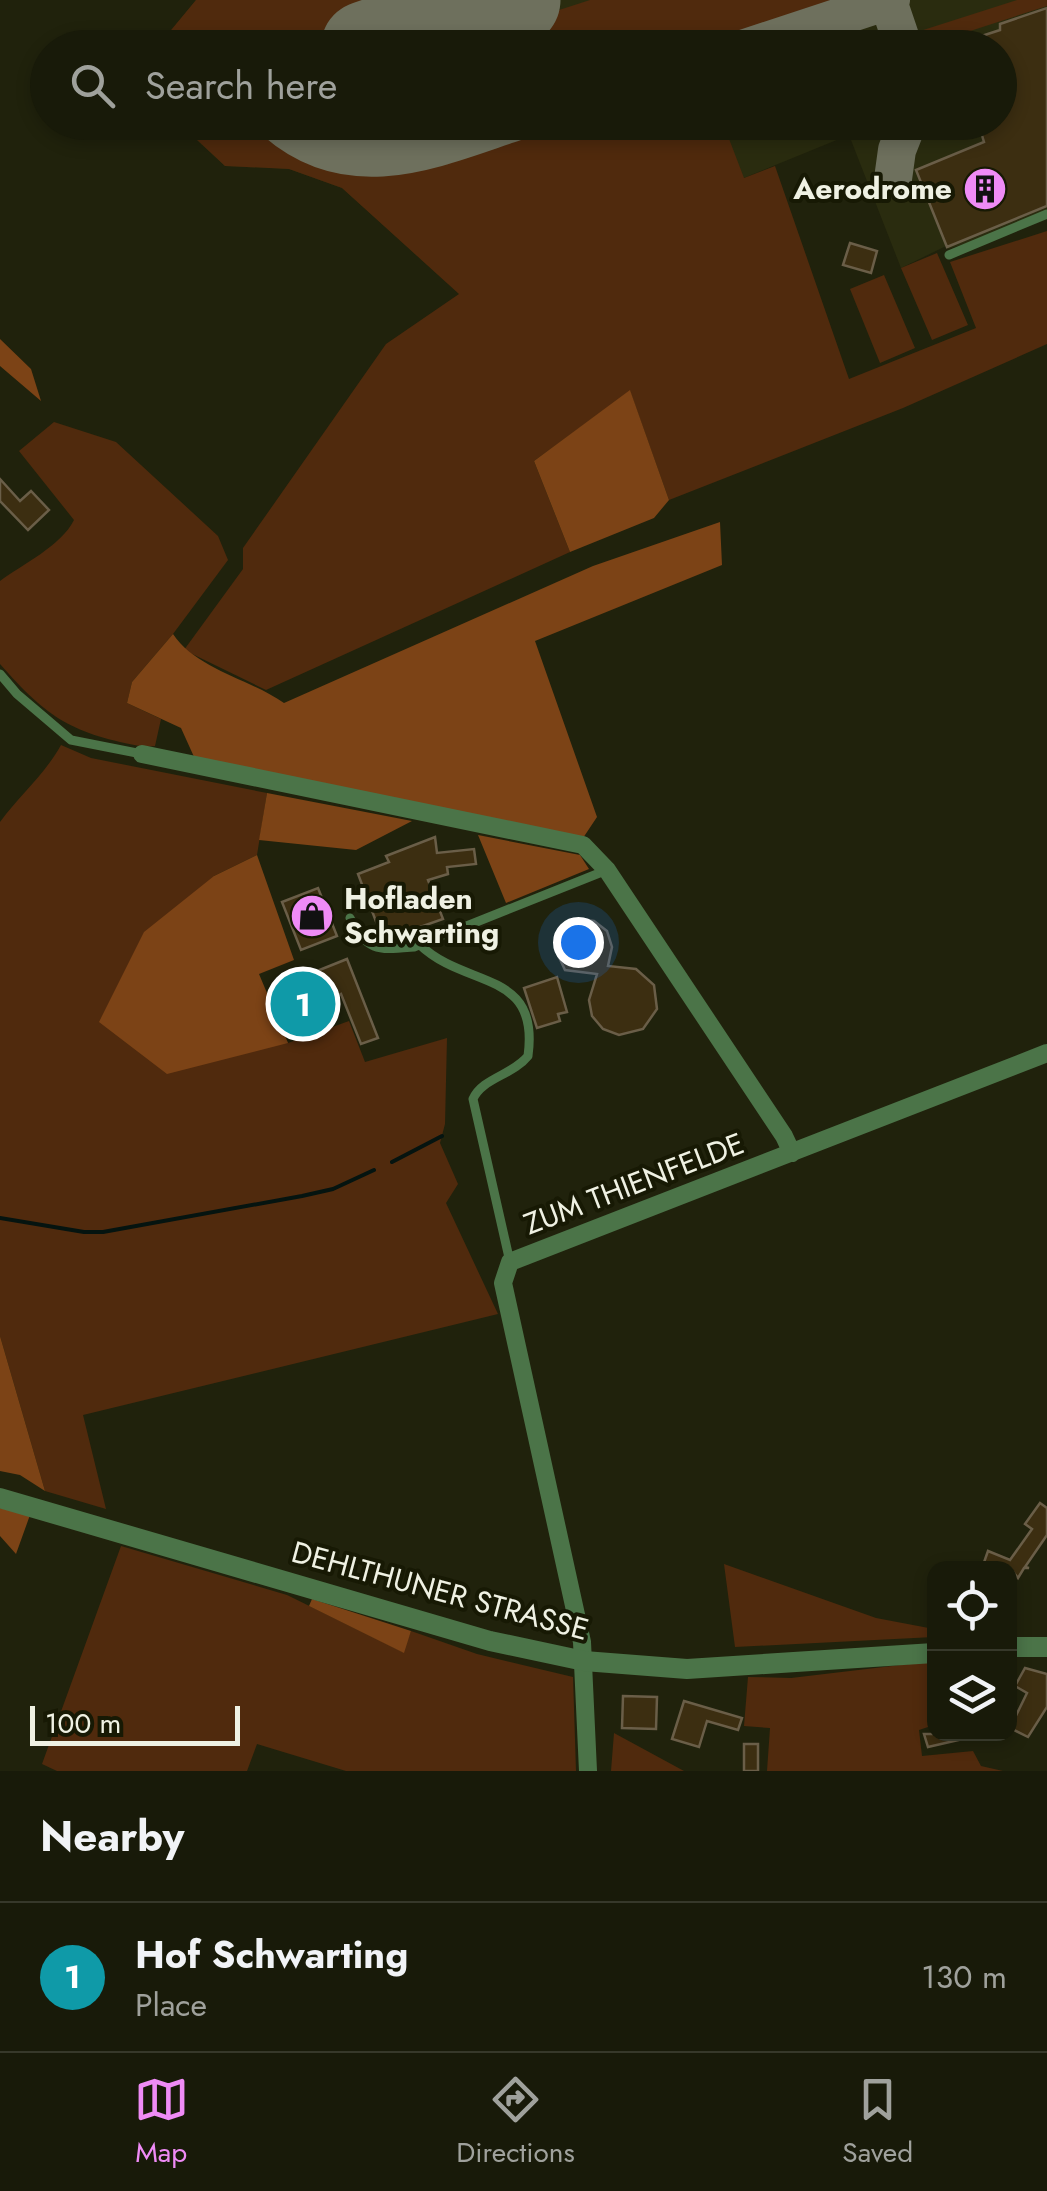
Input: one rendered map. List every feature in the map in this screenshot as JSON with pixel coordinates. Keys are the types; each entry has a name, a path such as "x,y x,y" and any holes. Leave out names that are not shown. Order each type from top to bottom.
{"street":[{"path":"142,754 583,845 607,870 792,1152"},
{"name":"ZUM THIENFELDE","path":"588,1771 584,1661 503,1283 510,1262 1047,1053"},
{"name":"DEHLTHUNER STRASSE","path":"0,1498 490,1642 584,1661 687,1669 927,1653"},
{"path":"1017,1648 1047,1647"}],"lane":[{"path":"949,254 1047,214"},
{"path":"0,674 17,694 71,740 142,754"},
{"path":"350,918 362,941 380,950 420,945 607,870"},
{"path":"420,945 444,963 515,994 525,1012 528,1056 520,1066 477,1090 473,1099 510,1262"}],"shaded area":[{"path":"196,0 1047,0 1047,219 948,249 946,246 901,268 851,140 1017,140 1017,30 172,30"},
{"path":"196,0 441,0 348,30 171,30"},
{"path":"590,0 863,0 769,30 497,30"},
{"path":"1017,0 1047,0 1047,6 973,30 923,30"},
{"path":"197,140 837,140 460,294 342,188 289,169 225,166"},
{"path":"197,140 286,140 340,162 388,167 410,164 485,140 729,140 744,178 775,166 849,379 976,328 950,262 1047,231 1047,344 903,408 669,500 630,391 534,461 570,552 266,690 184,650 243,569 243,548 386,344 459,294 342,188 289,169 225,166"},
{"path":"319,140 425,140 384,148 334,146"},
{"path":"937,253 968,325 932,340 901,268"},
{"path":"884,275 915,348 880,363 850,289"},
{"path":"0,339 31,369 41,401 0,366"},
{"path":"630,390 669,500 654,518 570,552 534,461"},
{"path":"54,422 116,442 218,536 228,560 132,682 127,703 161,719 155,746 145,747 80,730 48,711 0,664 0,581 51,546 74,520 19,451"},
{"path":"720,522 722,565 535,641 597,817 583,838 195,759 181,728 127,703 132,682 173,634 209,665 284,703 593,566"},
{"path":"61,745 91,758 267,793 257,855 214,876 288,1043 349,1021 365,1062 447,1038 445,1124 440,1143 458,1184 446,1203 498,1314 83,1415 106,1509 45,1491 0,1336 0,822"},
{"path":"267,793 412,821 356,850 259,840"},
{"path":"478,835 580,855 589,869 506,903"},
{"path":"257,855 294,960 259,974 288,1043 167,1074 99,1022 144,932 214,876"},
{"path":"0,1336 45,1491 20,1475 0,1471"},
{"path":"0,1508 30,1515 16,1554 0,1536"},
{"path":"121,1546 287,1595 403,1652 411,1631 477,1654 573,1677 576,1771 346,1771 257,1744 247,1771 57,1771 42,1764"},
{"path":"724,1564 876,1618 927,1628 927,1637 735,1647"},
{"path":"312,1599 411,1631 404,1653 309,1606"},
{"path":"927,1662 927,1727 919,1730 922,1756 973,1751 981,1766 1003,1771 767,1771 770,1728 744,1726 748,1677 791,1678"},
{"path":"614,1733 684,1771 611,1771"}],"building":[{"name":"Aerodrome","path":"1047,8 1047,206 947,247 916,170 983,140 1017,140 1017,30 1000,30 1000,24"},
{"path":"850,243 877,251 871,273 843,265"},
{"path":"0,479 20,501 31,491 49,510 28,530 0,501"},
{"path":"435,837 437,853 474,849 476,864 447,867 448,874 428,880 443,919 383,940 358,874 389,862 386,856"},
{"path":"318,888 337,936 301,950 282,902"},
{"path":"578,919 594,921 607,931 612,947 608,966 636,969 654,985 657,1009 643,1029 619,1035 603,1029 592,1016 589,1000 597,974 565,970 558,955 557,940 565,926"},
{"path":"347,959 378,1038 361,1044 341,994 293,1014 282,985"},
{"path":"557,977 567,1012 558,1014 560,1021 537,1028 524,988"},
{"path":"1040,1503 1047,1508 1047,1535 1025,1567 1029,1568 1024,1568 1018,1578 1017,1561 984,1561 988,1551 1010,1560 1032,1529 1025,1524"},
{"path":"1025,1668 1047,1674 1047,1707 1028,1737 1017,1732 1017,1714 1027,1693 1017,1687"},
{"path":"623,1696 657,1697 656,1729 622,1728"},
{"path":"684,1701 742,1718 738,1730 707,1721 699,1747 672,1739"},
{"path":"924,1734 927,1741 954,1741 928,1747"},
{"path":"744,1744 758,1744 758,1771 744,1771"}],"waterway":[{"path":"392,1162 442,1136"},
{"path":"0,1218 103,1232 333,1189 374,1170"}],"taxiway":[{"path":"800,30 891,0"},
{"path":"888,1 898,30"},
{"path":"301,140 334,153 363,158 424,151 463,140"},
{"path":"893,179 901,140"}],"runway":[{"path":"422,30 513,0"}],"place":[{"name":"Aerodrome","path":"985,189"},
{"name":"Hofladen Schwarting","path":"312,916"},
{"name":"Hof Schwarting","path":"303,1004"}]}
